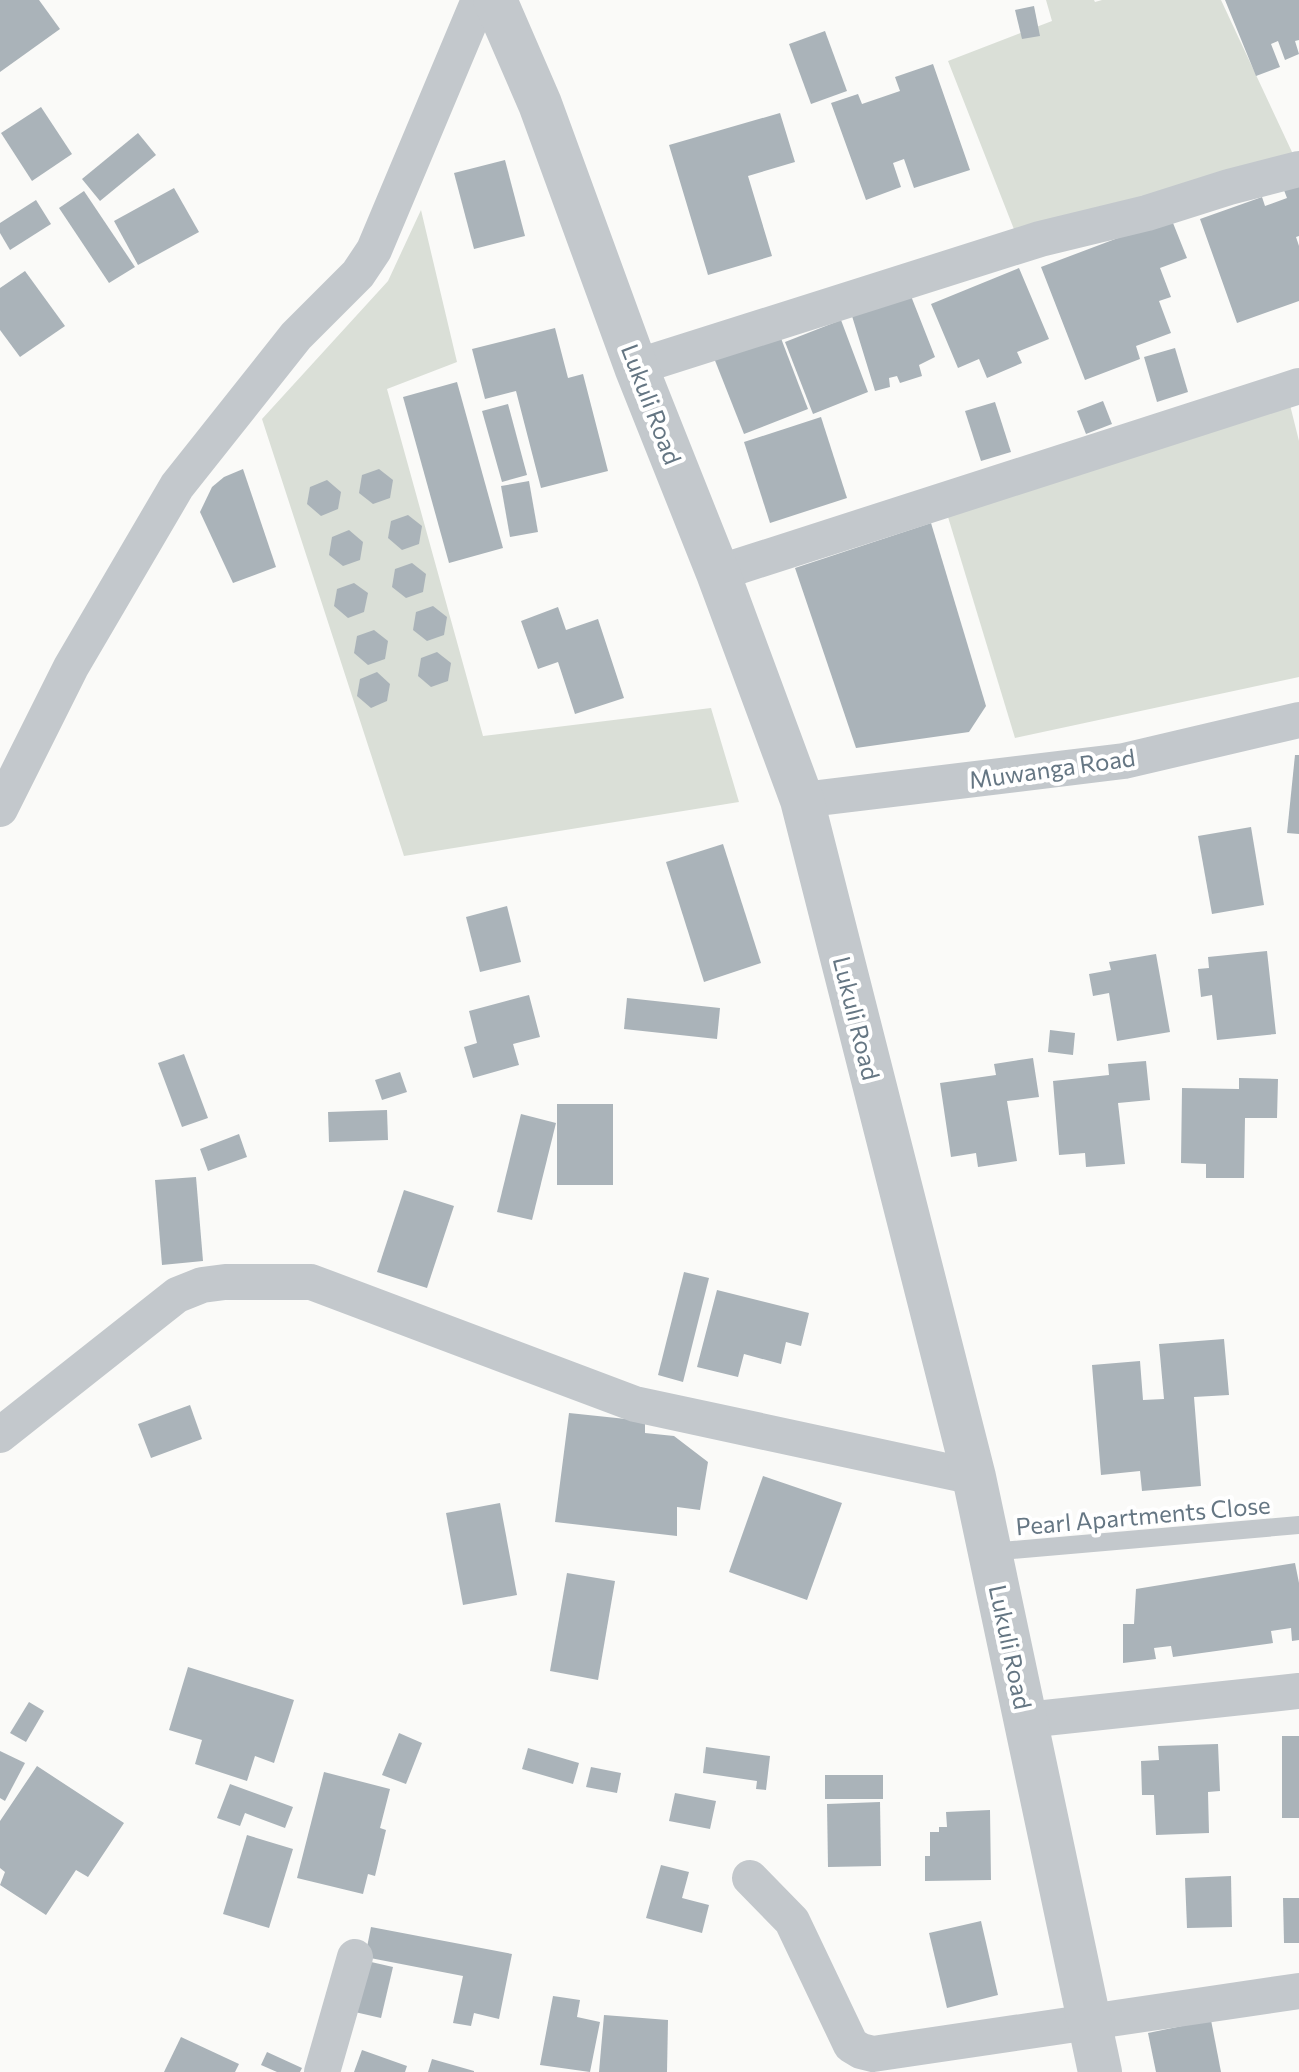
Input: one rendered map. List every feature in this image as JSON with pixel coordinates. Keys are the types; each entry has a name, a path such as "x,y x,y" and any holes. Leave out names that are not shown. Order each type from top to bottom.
{"street":[{"path":"0,809 71,667 177,486 288,346 358,274 374,250 479,0"},
{"name":"Lukuli Road","path":"495,0 540,104 636,367 718,573 802,800 974,1477 1100,2072"},
{"path":"636,367 1040,239 1147,213 1299,169"},
{"path":"718,573 1299,386"},
{"name":"Muwanga Road","path":"802,800 1124,761 1299,720"},
{"path":"0,1435 177,1295 202,1285 225,1282 311,1282 635,1404 974,1477"},
{"path":"1026,1720 1299,1691"},
{"path":"750,1878 792,1921 851,2045 873,2054 1299,1991"},
{"path":"322,2072 355,1957"}],"lane":[{"name":"Pearl Apartments Close","path":"990,1552 1299,1525"}],"shaded area":[{"path":"1046,0 1221,0 1299,167 1017,237 948,61 1052,21"},
{"path":"421,210 457,362 387,389 483,736 711,708 739,802 404,856 262,419 388,281"},
{"path":"1290,405 1299,441 1299,677 1015,738 948,517"}],"building":[{"path":"0,0 39,0 60,29 0,72"},
{"path":"1225,0 1299,0 1299,40 1295,41 1299,54 1285,60 1278,41 1271,44 1280,67 1256,76"},
{"path":"1034,6 1040,36 1022,39 1015,10"},
{"path":"825,31 847,91 811,104 789,44"},
{"path":"933,64 970,170 914,188 904,159 893,163 901,187 866,200 831,103 858,94 862,104 900,91 895,77"},
{"path":"41,107 72,154 32,181 1,133"},
{"path":"780,113 795,162 748,176 772,256 708,275 669,145"},
{"path":"138,133 156,155 100,201 82,179"},
{"path":"505,160 525,236 474,249 454,173"},
{"path":"1299,182 1299,236 1296,237 1299,246 1299,301 1237,323 1200,219 1262,197 1265,206 1287,198 1282,185"},
{"path":"174,188 199,232 138,265 114,221"},
{"path":"84,191 135,267 109,283 59,208"},
{"path":"36,200 51,224 10,250 0,233 0,223"},
{"path":"1171,218 1187,258 1160,268 1171,297 1159,301 1171,333 1136,346 1140,359 1085,380 1041,267"},
{"path":"1019,268 1049,339 1017,352 1022,363 987,378 979,359 958,368 931,304"},
{"path":"25,271 65,326 20,357 0,330 0,288"},
{"path":"911,296 935,357 919,365 922,376 900,383 897,376 889,378 890,387 875,391 852,316"},
{"path":"841,320 868,392 813,414 785,342"},
{"path":"555,328 568,378 583,374 608,471 541,488 516,391 485,399 472,349"},
{"path":"779,333 808,409 744,434 714,358"},
{"path":"1175,348 1188,392 1157,402 1144,357"},
{"path":"457,382 503,548 449,563 403,397"},
{"path":"1103,401 1112,424 1086,434 1077,411"},
{"path":"995,402 1011,452 981,461 965,411"},
{"path":"508,404 527,475 502,482 482,411"},
{"path":"821,417 847,498 770,523 744,442"},
{"path":"243,469 276,567 233,583 200,512 212,487 224,477"},
{"path":"379,469 393,480 390,498 373,504 359,493 362,475"},
{"path":"327,480 341,492 338,509 321,516 307,504 310,487"},
{"path":"529,481 538,532 510,537 501,486"},
{"path":"408,515 422,526 419,544 402,550 388,538 391,521"},
{"path":"931,523 986,706 969,732 856,748 795,568"},
{"path":"349,530 363,542 360,560 343,566 329,555 332,537"},
{"path":"412,563 426,574 423,592 406,598 392,587 395,569"},
{"path":"354,583 368,593 364,612 348,618 334,606 337,589"},
{"path":"433,606 447,617 444,635 427,641 413,630 416,612"},
{"path":"558,607 566,630 598,619 624,698 575,714 558,662 538,669 521,621"},
{"path":"374,630 388,641 385,659 368,665 354,653 357,636"},
{"path":"437,652 451,663 448,681 431,687 418,676 421,658"},
{"path":"377,672 390,684 387,701 371,708 357,696 360,679"},
{"path":"1295,755 1299,755 1299,834 1287,833"},
{"path":"1251,827 1264,905 1212,914 1198,836"},
{"path":"723,844 761,963 704,982 666,862"},
{"path":"507,906 521,962 480,972 466,917"},
{"path":"1267,951 1276,1034 1217,1040 1212,995 1201,997 1198,969 1209,968 1208,957"},
{"path":"1156,954 1170,1032 1117,1041 1109,993 1093,996 1089,974 1111,970 1109,962"},
{"path":"529,995 540,1037 513,1044 519,1065 473,1078 464,1047 477,1043 469,1011"},
{"path":"627,998 720,1008 717,1039 624,1029"},
{"path":"1050,1030 1075,1033 1073,1055 1048,1052"},
{"path":"184,1054 208,1118 182,1127 158,1063"},
{"path":"1033,1058 1039,1097 1007,1101 1017,1161 978,1167 976,1153 951,1157 940,1083 996,1075 994,1064"},
{"path":"1146,1061 1150,1100 1118,1103 1125,1164 1086,1167 1085,1153 1059,1155 1053,1081 1109,1075 1108,1064"},
{"path":"400,1072 407,1092 382,1100 375,1080"},
{"path":"1239,1078 1278,1079 1277,1118 1245,1118 1244,1178 1206,1178 1206,1164 1181,1163 1182,1088 1239,1089"},
{"path":"557,1104 613,1104 613,1185 557,1185"},
{"path":"387,1110 388,1140 329,1142 328,1112"},
{"path":"521,1114 556,1123 532,1220 497,1212"},
{"path":"239,1134 247,1157 208,1171 200,1149"},
{"path":"196,1177 203,1261 162,1265 155,1180"},
{"path":"404,1190 454,1206 427,1288 377,1272"},
{"path":"684,1272 709,1278 683,1382 658,1375"},
{"path":"717,1290 809,1313 801,1346 786,1342 781,1364 744,1354 738,1377 697,1367"},
{"path":"1224,1339 1229,1395 1194,1397 1201,1486 1142,1491 1140,1471 1101,1475 1092,1365 1140,1361 1143,1400 1164,1399 1159,1344"},
{"path":"190,1405 202,1439 151,1458 138,1424"},
{"path":"569,1413 645,1421 645,1433 674,1436 708,1462 700,1510 677,1507 677,1536 555,1522"},
{"path":"763,1476 842,1503 807,1600 729,1572"},
{"path":"500,1503 517,1595 463,1605 446,1513"},
{"path":"1295,1563 1299,1583 1299,1640 1292,1641 1291,1628 1271,1631 1273,1643 1173,1657 1171,1646 1154,1648 1156,1659 1123,1663 1123,1624 1134,1624 1136,1589"},
{"path":"567,1573 615,1581 598,1680 550,1671"},
{"path":"188,1667 294,1700 274,1763 255,1756 247,1781 195,1764 202,1740 169,1730"},
{"path":"29,1702 44,1711 26,1742 10,1733"},
{"path":"399,1733 422,1743 406,1784 382,1775"},
{"path":"1282,1736 1299,1736 1299,1818 1282,1818"},
{"path":"1218,1744 1220,1791 1208,1792 1209,1833 1156,1835 1154,1795 1142,1795 1141,1761 1159,1760 1158,1746"},
{"path":"706,1747 770,1756 766,1790 756,1789 757,1781 703,1773"},
{"path":"528,1748 579,1763 573,1784 522,1769"},
{"path":"0,1751 25,1763 5,1801 0,1798"},
{"path":"37,1766 124,1823 88,1877 76,1870 46,1915 0,1885 5,1872 0,1868 0,1821"},
{"path":"591,1767 621,1773 617,1793 586,1787"},
{"path":"324,1772 390,1789 380,1828 386,1830 375,1876 368,1874 363,1894 297,1878"},
{"path":"825,1775 883,1775 883,1799 825,1799"},
{"path":"230,1784 293,1807 285,1828 245,1813 240,1826 217,1818"},
{"path":"675,1793 716,1801 710,1829 669,1821"},
{"path":"880,1802 881,1866 828,1867 827,1804"},
{"path":"990,1810 991,1880 925,1881 925,1856 930,1856 930,1832 939,1832 939,1827 947,1827 946,1812"},
{"path":"247,1835 293,1849 269,1928 223,1914"},
{"path":"661,1865 689,1872 682,1898 709,1905 702,1933 646,1918"},
{"path":"1231,1876 1232,1927 1187,1928 1185,1878"},
{"path":"1283,1898 1299,1898 1299,1943 1284,1943"},
{"path":"981,1921 998,1995 947,2008 929,1933"},
{"path":"371,1927 512,1954 499,2019 474,2013 471,2026 453,2023 463,1976 365,1957"},
{"path":"358,1959 393,1967 381,2018 346,2010"},
{"path":"553,1996 580,2000 577,2017 600,2022 590,2072 540,2065"},
{"path":"604,2015 668,2020 667,2072 599,2072"},
{"path":"1211,2020 1221,2072 1156,2072 1148,2033"},
{"path":"181,2037 239,2064 235,2072 164,2072"},
{"path":"362,2050 407,2066 405,2072 354,2072"},
{"path":"267,2052 302,2068 300,2072 277,2072 261,2065"},
{"path":"432,2059 474,2071 474,2072 428,2072"}]}
